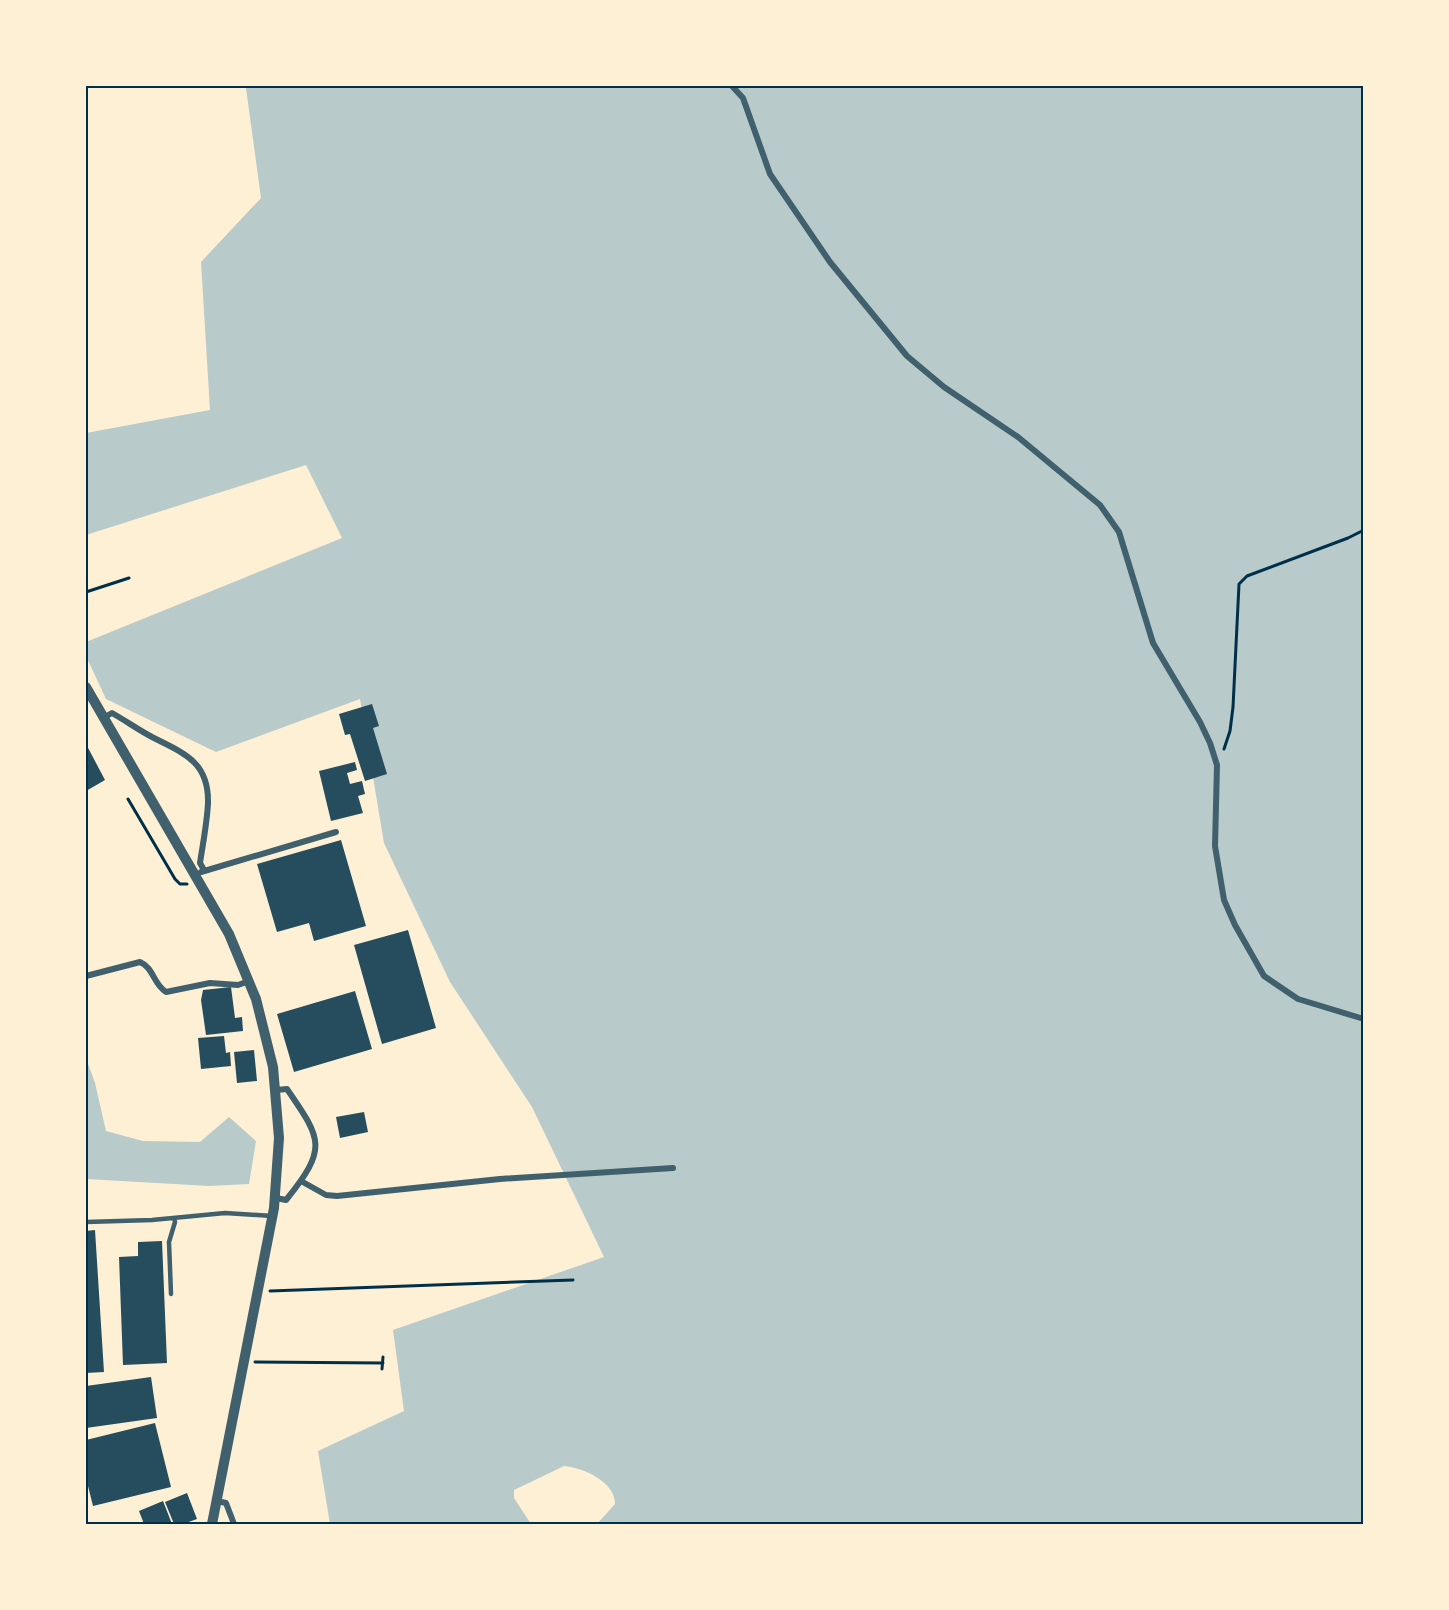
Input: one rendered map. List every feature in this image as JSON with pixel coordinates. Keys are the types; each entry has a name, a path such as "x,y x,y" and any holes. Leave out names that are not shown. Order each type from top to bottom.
{"street":[{"path":"732,86 743,98 770,174 830,262 907,356 944,387 1018,437 1100,505 1119,532 1153,642 1200,722 1217,765 1215,846 1224,900 1235,925 1264,976 1298,999 1364,1019"},
{"path":"86,687 199,875 228,934 249,981 268,1044 276,1090 279,1137 276,1198 212,1524"},
{"path":"103,718 112,713 189,756 200,769 207,786 207,803 199,875"},
{"path":"199,875 336,832"},
{"path":"86,976 140,962 146,965 160,989 165,992 210,983 238,985 249,981"},
{"path":"276,1090 286,1089 314,1132 314,1155 301,1181 286,1200 276,1198"},
{"path":"301,1181 326,1195 337,1196 500,1179 673,1168"},
{"path":"217,1501 226,1503 234,1524"}],"lane":[{"path":"86,1222 225,1213 273,1216"},
{"path":"171,1294 169,1242 174,1218"}],"path":[{"path":"1217,765 1230,731 1239,584 1247,576 1364,530"},
{"path":"86,592 129,578"},
{"path":"128,799 177,882 184,884 199,875"},
{"path":"259,1288 269,1291 573,1280"},
{"path":"382,1369 383,1358"},
{"path":"245,1360 383,1363"}],"shaded area":[{"path":"251,86 1363,86 1363,1524 597,1524 615,1504 614,1496 604,1482 597,1477 564,1466 514,1490 514,1498 531,1524 330,1524 318,1451 404,1411 393,1330 604,1257 532,1107 450,982 384,843 360,699 216,752 106,699 86,656 86,642 342,538 306,465 86,535 86,433 210,410 201,262 261,198 246,88"},
{"path":"86,1058 95,1083 106,1131 143,1141 200,1142 229,1117 256,1141 249,1184 209,1186 86,1179"}],"building":[{"path":"372,704 379,726 373,728 387,774 365,781 350,734 345,735 339,714"},
{"path":"86,744 105,780 86,791"},
{"path":"355,762 357,770 347,773 350,784 362,781 365,794 358,796 363,813 331,821 319,771"},
{"path":"341,840 366,926 314,941 309,923 277,932 257,864"},
{"path":"408,930 436,1028 382,1044 354,945"},
{"path":"231,987 235,1018 242,1017 243,1031 206,1035 201,1000 203,990"},
{"path":"355,991 372,1049 294,1072 277,1014"},
{"path":"224,1036 226,1053 230,1052 231,1066 201,1069 198,1038"},
{"path":"254,1050 257,1081 237,1083 234,1052"},
{"path":"364,1112 368,1132 340,1138 336,1117"},
{"path":"95,1230 104,1372 86,1373 86,1231"},
{"path":"162,1241 167,1363 123,1365 119,1257 138,1256 138,1242"},
{"path":"151,1377 157,1418 86,1428 86,1386"},
{"path":"155,1423 171,1487 93,1506 86,1478 86,1440"},
{"path":"187,1493 197,1519 183,1524 174,1524 165,1502"},
{"path":"163,1501 172,1524 144,1524 139,1511"}]}
